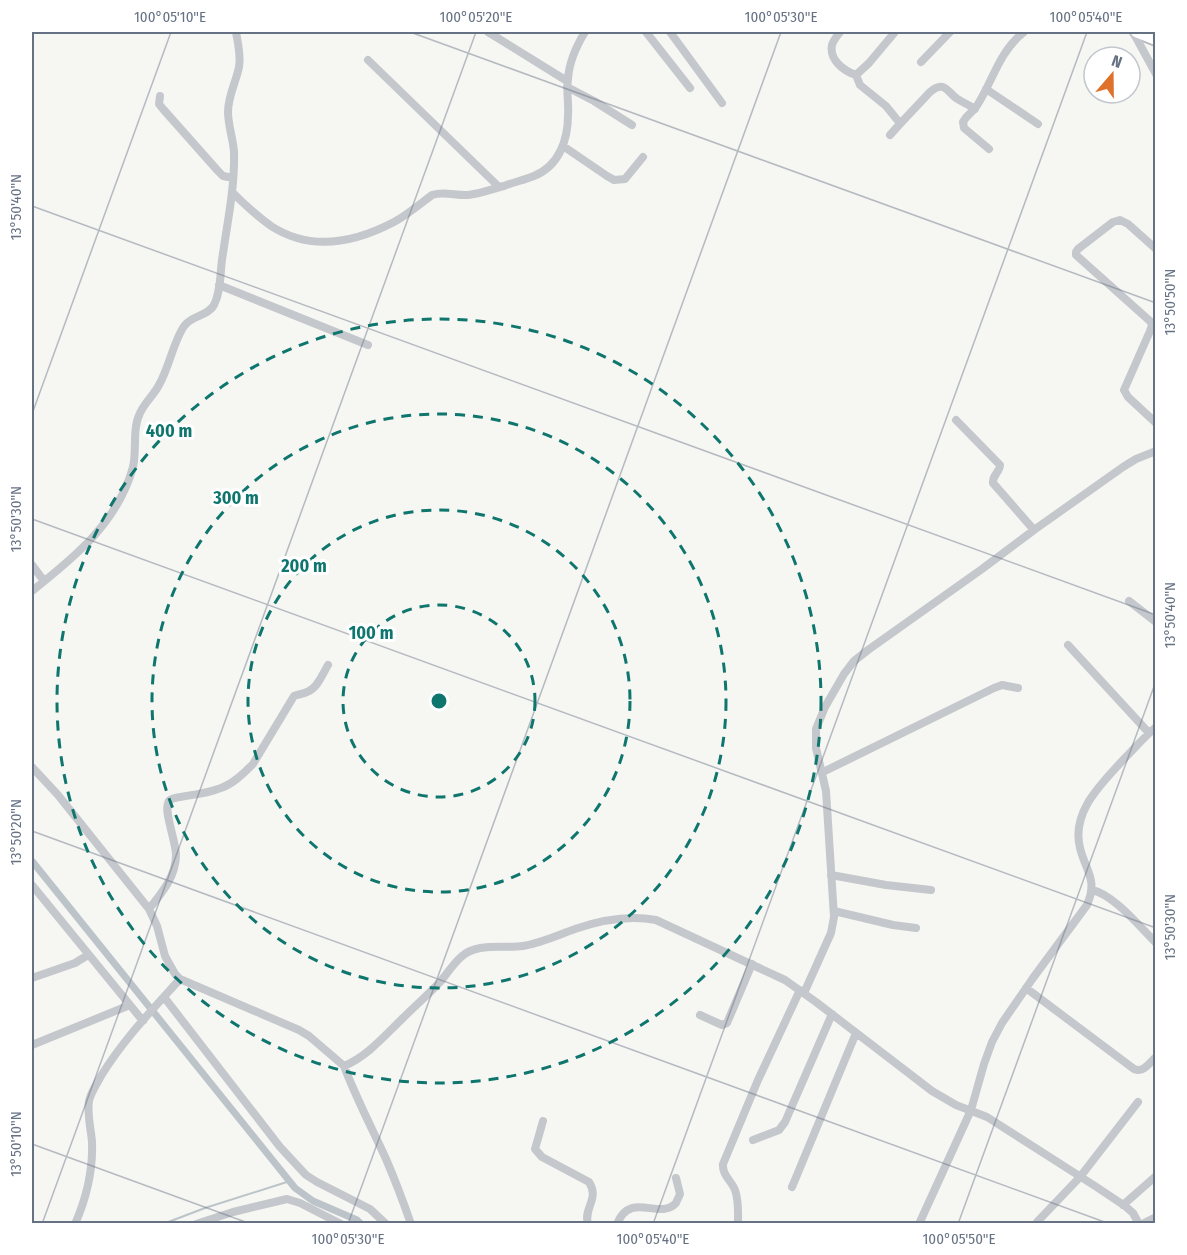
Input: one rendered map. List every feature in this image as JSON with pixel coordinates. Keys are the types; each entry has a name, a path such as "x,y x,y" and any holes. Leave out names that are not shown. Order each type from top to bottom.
{"main road":[{"path":"1135,32 1155,40"}],"street":[{"path":"32,591 81,549 105,524 118,501 134,461 138,415 159,386 183,329 191,319 211,310 215,303 232,192 234,156 228,110 239,65 240,54 236,32"},
{"path":"488,32 632,125"},
{"path":"232,192 262,219 282,232 326,243 355,239 367,234 395,221 437,193 469,195 544,171 563,146 568,125 567,84 573,60 585,32"},
{"path":"646,32 690,88"},
{"path":"670,32 722,103"},
{"path":"840,32 832,45 832,54 840,67 856,75 860,85 886,106 897,118 899,125"},
{"path":"856,75 895,32"},
{"path":"921,62 950,32"},
{"path":"988,149 963,125 967,115 975,109 1005,52 1024,32"},
{"path":"1135,32 1155,74"},
{"path":"368,60 499,187"},
{"path":"890,135 934,89 939,87 949,91 954,97 975,109"},
{"path":"986,89 1038,124"},
{"path":"160,96 160,107 199,151 223,176 233,178"},
{"path":"563,146 607,176 620,181 625,180 643,158"},
{"path":"1155,249 1128,224 1120,220 1113,222 1076,252 1151,322 1150,332 1124,390 1128,397 1155,423"},
{"path":"219,285 368,345"},
{"path":"956,420 1000,465 1000,469 993,477 993,483 1034,530"},
{"path":"738,1224 739,1207 735,1190 723,1173 723,1164 758,1080 833,927 828,811 823,772 815,739 816,729 836,686 854,661 884,638 1124,467 1136,459 1155,452"},
{"path":"32,565 44,581"},
{"path":"1130,601 1155,622"},
{"path":"919,1224 971,1110 984,1064 1002,1023 1087,905 1092,890 1078,836 1088,801 1152,730 1068,645"},
{"path":"149,909 168,883 176,856 167,811 168,803 175,798 218,790 244,773 253,764 294,696 308,692 314,687 328,665"},
{"path":"823,772 994,688 1002,685 1018,688"},
{"path":"32,767 63,800 149,909 157,926 165,956 180,979 299,1030 344,1066 355,1096 387,1160 411,1224"},
{"path":"831,875 886,885 932,890"},
{"path":"33,890 130,1005 145,1018"},
{"path":"1092,890 1109,897 1155,942"},
{"path":"834,910 893,925 916,928"},
{"path":"344,1066 354,1062 368,1051 439,982 462,956 471,950 523,946 577,928 619,918 656,920 785,980 932,1090 956,1105 987,1117 1123,1205 1141,1224 1155,1216"},
{"path":"32,978 75,963 87,955"},
{"path":"700,1015 722,1025 727,1023 752,964"},
{"path":"75,1224 92,1160 89,1098 108,1066 145,1018 180,979"},
{"path":"1026,988 1134,1069 1143,1069 1155,1057"},
{"path":"162,1000 297,1168 316,1182 370,1209 386,1224"},
{"path":"32,1045 130,1005"},
{"path":"753,1140 779,1130 785,1122 832,1014"},
{"path":"792,1187 856,1033"},
{"path":"1037,1222 1080,1177 1137,1102"},
{"path":"543,1121 534,1149 542,1157 589,1182 592,1186 593,1198 586,1216 588,1224"},
{"path":"1123,1205 1155,1176"},
{"path":"617,1224 625,1211 634,1206 662,1209 669,1208 676,1203 680,1194 676,1178"},
{"path":"196,1224 284,1199 300,1203 341,1224"}],"waterway":[{"path":"32,861 295,1188 313,1201 357,1220 361,1224"},
{"path":"163,1224 290,1181"}]}
